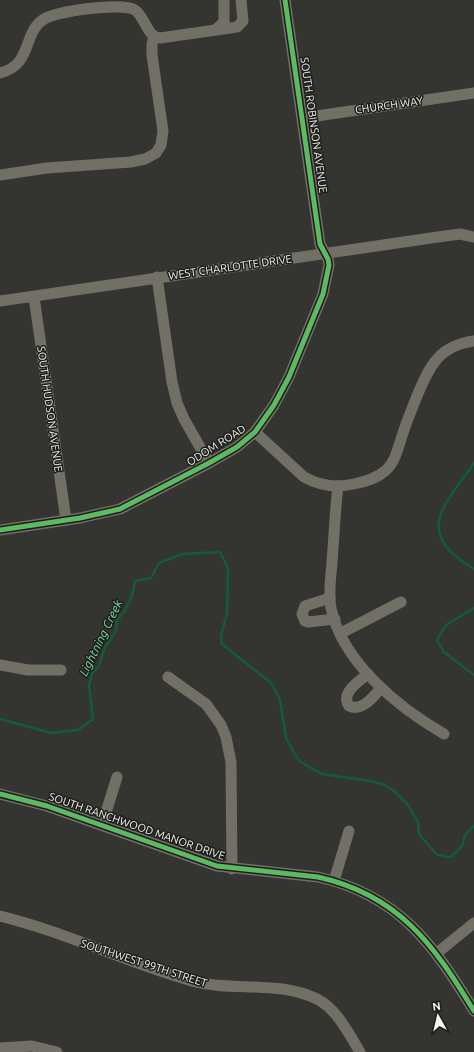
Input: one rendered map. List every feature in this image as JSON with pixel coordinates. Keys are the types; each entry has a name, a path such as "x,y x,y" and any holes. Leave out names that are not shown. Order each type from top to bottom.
{"street":[{"path":"215,30 224,22 224,0"},
{"path":"0,73 11,70 19,64 37,26 44,19 52,15 108,6 126,6 140,14 154,36 160,38 234,28 242,23 241,0"},
{"name":"SOUTH ROBINSON AVENUE","path":"285,0 320,244 324,253"},
{"path":"0,175 47,168 131,162 145,159 156,153 161,145 163,131 152,55 154,36"},
{"name":"CHURCH WAY","path":"303,118 474,93"},
{"name":"WEST CHARLOTTE DRIVE","path":"0,301 460,234 474,237"},
{"name":"ODOM ROAD","path":"0,530 66,520 120,509 209,463 237,447 255,432 274,405 289,377 315,315 329,265 328,259 324,253"},
{"path":"157,277 177,403 209,463"},
{"name":"SOUTH HUDSON AVENUE","path":"34,297 66,520"},
{"path":"255,432 304,477 320,484 338,486 356,484 372,479 384,472 397,451 432,363 449,348 474,341"},
{"path":"338,486 330,598 335,619 348,646 368,674 381,688 416,718 444,734"},
{"path":"330,598 305,606 302,614 305,621 308,622 335,619"},
{"path":"341,632 401,602"},
{"path":"0,665 28,670 61,670"},
{"path":"368,674 347,694 346,700 348,706 363,706 381,688"},
{"path":"168,677 206,704 213,713 226,737 231,762 232,869"},
{"path":"102,825 117,777"},
{"name":"SOUTH RANCHWOOD MANOR DRIVE","path":"0,794 47,806 189,857 232,869 303,875 334,881 365,894 392,910 415,928 437,952 474,1011"},
{"path":"334,881 349,831"},
{"name":"SOUTHWEST 99TH STREET","path":"0,916 41,928 192,981 218,986 282,988 301,992 319,1000 331,1010 360,1052"},
{"path":"437,952 474,923"},
{"path":"0,1048 32,1046 57,1052"}],"waterway":[{"name":"Lightning Creek","path":"474,463 444,506 440,519 439,531 444,543 455,556 474,569"},
{"name":"Lightning Creek","path":"0,719 51,733 78,730 93,719 89,685 92,673 99,666 105,647 116,631 117,620 124,612 132,596 135,581 151,578 159,563 182,554 220,552 228,568 227,613 221,636 222,644 271,683 280,700 286,738 299,761 322,774 370,781 385,785 394,791 408,805 418,822 419,834 436,854 451,857 462,846 465,835 474,826"},
{"name":"Lightning Creek","path":"474,608 446,625 437,640 444,652 474,675"}],"cycle path":[{"path":"0,530 80,518 120,509 237,447 255,432 274,405 289,377 323,294 329,265 328,259 320,244 285,0"},
{"path":"0,794 47,806 217,866 318,877 346,885 371,896 392,910 411,926 428,944 444,965 474,1011"}]}
